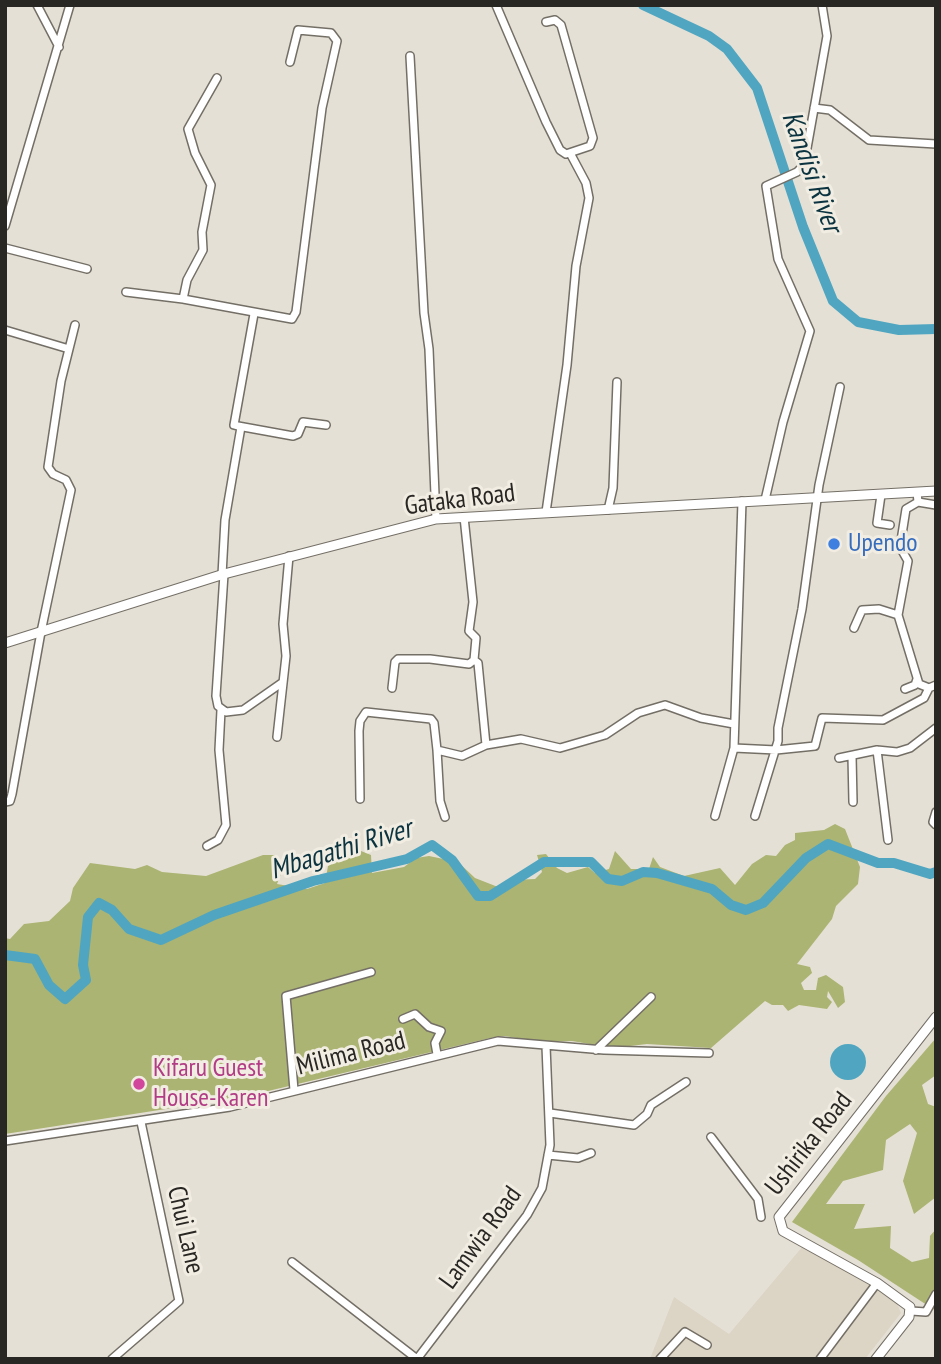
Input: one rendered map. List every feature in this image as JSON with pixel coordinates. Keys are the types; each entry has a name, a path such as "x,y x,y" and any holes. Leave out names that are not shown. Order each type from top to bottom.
{"street":[{"path":"37,5 59,47"},
{"path":"5,226 71,5"},
{"path":"496,5 546,122 561,150 566,154 590,146 593,138 561,25 555,20 547,22"},
{"path":"765,500 783,422 810,331 778,259 766,186 797,172 804,165 827,36 822,5"},
{"path":"126,292 183,299 254,314 295,318 322,108 337,41 331,33 298,30 290,62"},
{"path":"410,56 424,313 429,349 436,519"},
{"path":"183,299 187,280 203,250 202,232 211,185 195,153 188,129 203,98 217,78"},
{"path":"814,108 830,110 869,141 936,144"},
{"path":"546,512 567,365 576,266 589,198 586,183 570,153"},
{"path":"5,248 87,269"},
{"path":"234,425 254,314"},
{"path":"5,802 10,801 12,794 41,632 71,490 66,480 54,474 48,467 61,381 75,325"},
{"path":"5,330 69,349"},
{"path":"608,510 613,488 617,382"},
{"path":"755,816 776,750 818,497 840,387"},
{"path":"234,425 293,436 305,422 326,425"},
{"path":"207,846 218,840 226,825 219,750 222,710 216,701 225,520 242,427 234,425"},
{"name":"Gataka Road","path":"5,643 289,556 436,519 818,497 918,497 936,491"},
{"path":"881,495 877,523 890,525"},
{"path":"905,689 918,681 898,615 908,561 900,547 906,509 918,497 936,505"},
{"path":"715,816 734,748 742,501"},
{"path":"392,688 395,662 398,659 430,659 470,664 474,660 476,638 469,631 473,602 464,517"},
{"path":"277,737 283,682 289,556"},
{"path":"854,628 862,610 878,609 898,615"},
{"path":"474,660 478,663 486,745"},
{"path":"734,748 776,750 816,745 822,718 883,720 924,698 932,686 919,684 914,668"},
{"path":"222,710 243,710 283,682"},
{"path":"437,750 462,756 486,745 521,739 560,748 605,735 638,713 665,705 701,718 734,724"},
{"path":"360,799 359,731 362,716 366,712 431,719 435,723 439,801 445,817"},
{"path":"839,758 877,750 897,752 910,748 936,728"},
{"path":"877,750 888,840"},
{"path":"852,756 853,802"},
{"path":"936,812 933,822 936,825"},
{"path":"294,1090 286,996 371,972"},
{"path":"596,1050 651,997"},
{"path":"403,1019 415,1014 429,1027 441,1031 435,1043 438,1054"},
{"name":"Ushirika Road","path":"911,1311 907,1303 877,1283 783,1231 779,1217 935,1020"},
{"name":"Milima Road","path":"5,1141 230,1107 498,1041 596,1050 709,1054"},
{"name":"Lamwia Road","path":"417,1359 527,1215 542,1188 548,1155 550,1113 546,1046"},
{"path":"550,1113 634,1125 647,1114 651,1105 686,1082"},
{"name":"Chui Lane","path":"112,1359 179,1301 141,1122"},
{"path":"711,1137 758,1199 761,1216"},
{"path":"548,1155 578,1158 591,1153"},
{"path":"292,1262 417,1359"},
{"path":"820,1359 877,1283"},
{"path":"876,1359 911,1311 926,1312 936,1294"},
{"path":"660,1359 685,1332 707,1345"}],"shaded area":[{"path":"803,1246 895,1299 901,1313 865,1359 650,1359 674,1297 729,1334"}],"green space":[{"path":"835,824 845,829 860,867 858,884 836,906 832,919 797,964 810,967 812,973 801,983 804,990 816,990 818,978 826,975 843,987 845,1002 838,1008 828,991 827,997 832,1002 827,1009 799,1005 788,1011 783,1005 772,1005 765,1001 711,1048 647,1044 613,1048 572,1041 540,1042 505,1036 490,1038 243,1097 5,1134 5,938 10,939 24,924 49,921 70,901 73,888 90,863 135,869 147,865 162,872 206,876 263,855 275,855 283,868 277,884 307,889 325,883 328,866 345,853 361,851 371,855 372,873 404,867 416,858 429,856 458,862 475,878 498,887 513,880 535,879 542,872 537,855 546,854 557,868 567,873 588,867 595,873 609,869 615,851 631,869 639,869 647,875 653,857 660,867 684,876 720,868 735,885 752,864 766,855 776,856 785,845 795,840 795,833 824,830"},
{"path":"936,1038 936,1075 922,1085 928,1104 936,1107 936,1197 914,1214 903,1181 917,1133 910,1124 886,1140 883,1170 843,1181 826,1204 865,1204 854,1229 891,1226 890,1248 912,1262 929,1258 930,1236 936,1229 936,1311 858,1260 792,1222 886,1096"}],"water":[{"path":"848,1044 861,1049 866,1062 861,1075 848,1080 835,1075 830,1062 835,1049"}],"waterway":[{"name":"Kandisi River","path":"643,5 709,36 727,49 757,88 803,227 833,301 858,322 899,330 936,329"},
{"name":"Mbagathi River","path":"5,955 35,959 49,985 65,999 86,980 83,965 88,917 99,903 112,910 129,929 161,940 214,915 313,881 407,859 432,845 452,860 478,896 490,896 544,862 591,862 608,879 622,881 643,872 657,873 712,889 731,905 746,910 763,903 806,858 828,844 878,863 894,863 930,874 936,872"}],"place":[{"name":"Upendo","path":"834,544"},
{"name":"Kifaru Guest House-Karen","path":"139,1084"}]}
